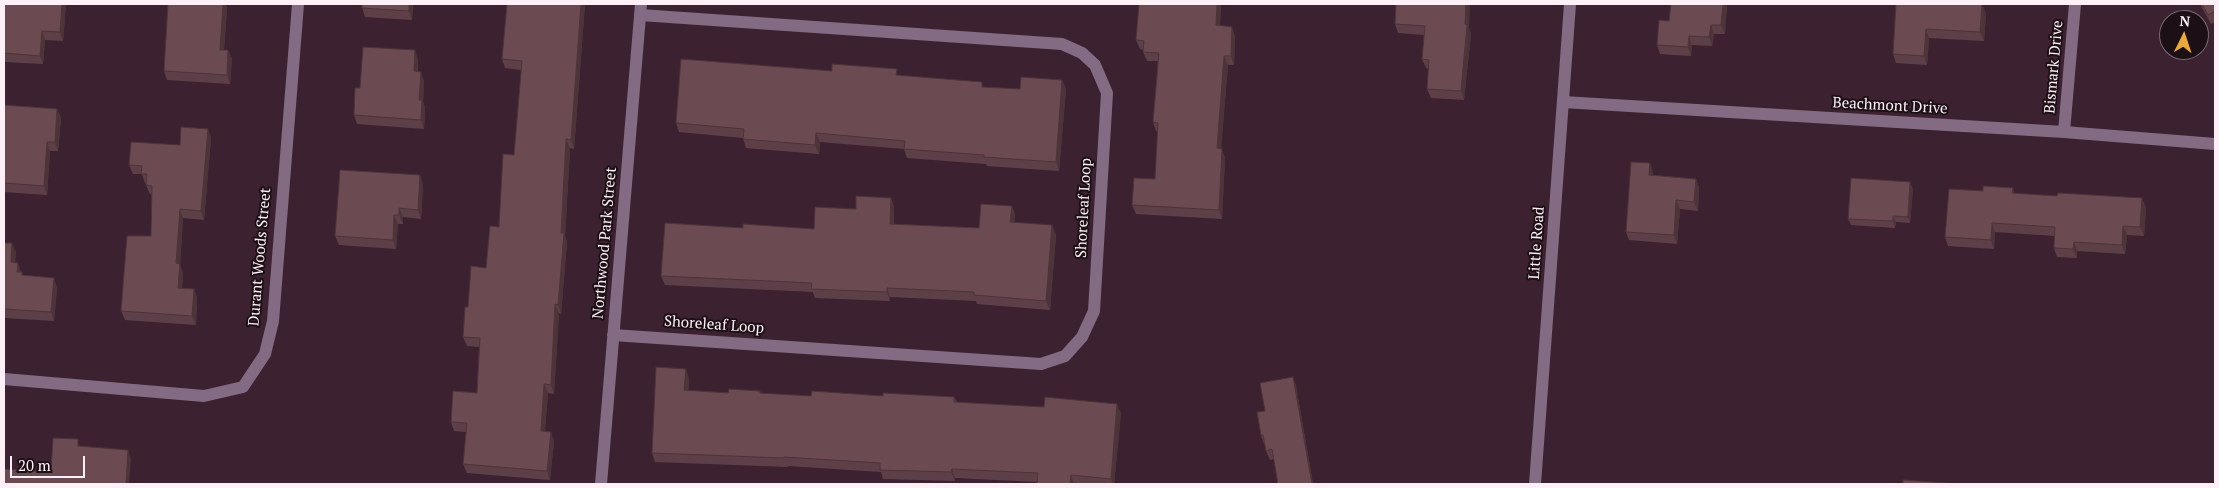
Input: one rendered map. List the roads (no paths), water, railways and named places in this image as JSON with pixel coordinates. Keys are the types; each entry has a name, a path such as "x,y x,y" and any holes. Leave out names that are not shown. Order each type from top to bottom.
{"street":[{"name":"Durant Woods Street","path":"4,379 204,396 243,387 265,354 273,321 298,4"},
{"name":"Little Road","path":"1536,484 1570,4"},
{"name":"Bismark Drive","path":"2064,132 2075,4"},
{"name":"Northwood Park Street","path":"601,484 640,9"},
{"name":"Shoreleaf Loop","path":"613,335 1041,364 1065,356 1082,337 1094,311 1107,93 1095,64 1082,53 1062,44 640,9"},
{"name":"Beachmont Drive","path":"1563,102 2064,132 2215,144"}]}
